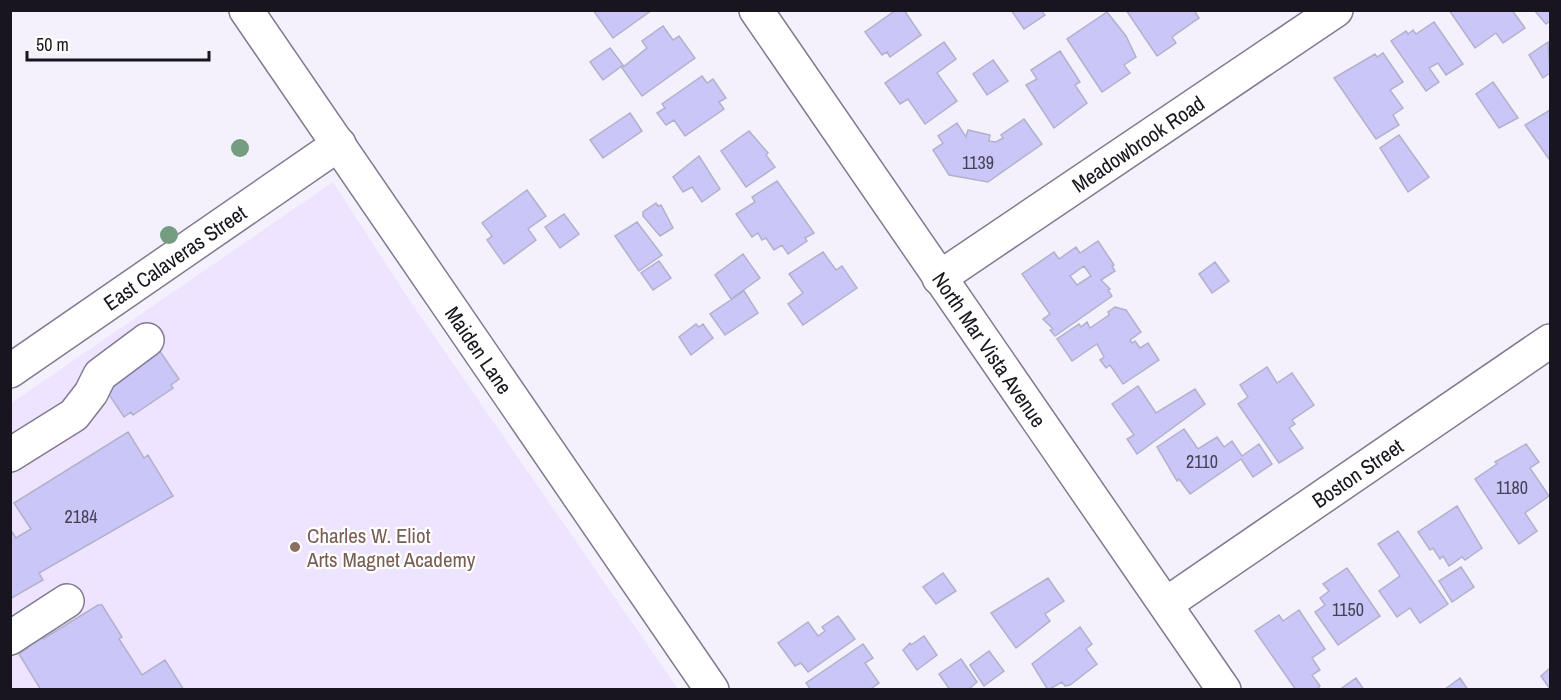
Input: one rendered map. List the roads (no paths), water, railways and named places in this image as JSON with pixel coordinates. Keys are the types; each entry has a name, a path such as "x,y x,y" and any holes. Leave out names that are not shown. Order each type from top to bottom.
{"street":[{"name":"Maiden Lane","path":"246,10 712,690"},
{"name":"North Mar Vista Avenue","path":"756,10 1224,690"},
{"name":"Meadowbrook Road","path":"939,278 1336,10"},
{"name":"East Calaveras Street","path":"10,371 339,144"},
{"path":"10,455 74,415 91,393 100,375 147,340"},
{"name":"Boston Street","path":"1166,604 1551,341"},
{"path":"10,638 68,601"}],"place":[{"name":"Charles W. Eliot Arts Magnet Academy","path":"295,547"}]}
